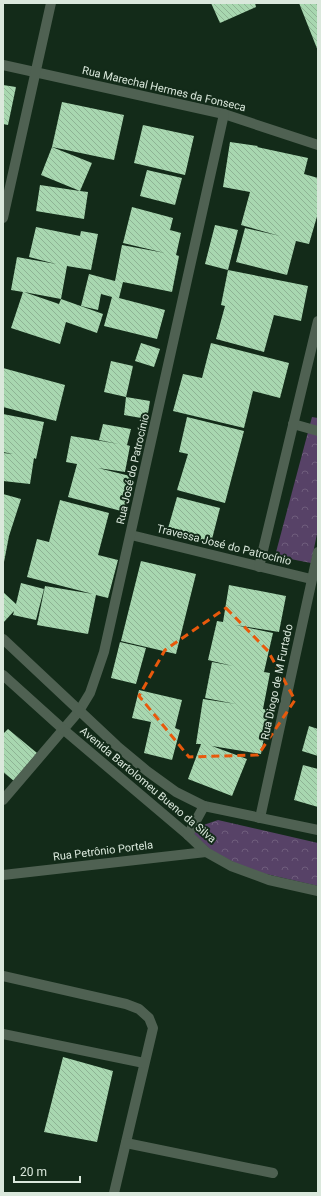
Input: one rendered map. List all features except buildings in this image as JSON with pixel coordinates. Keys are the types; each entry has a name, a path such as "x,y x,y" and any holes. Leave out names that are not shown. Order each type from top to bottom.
{"street":[{"path":"3,218 51,3"},
{"name":"Rua Marechal Hermes da Fonseca","path":"3,65 224,114 318,145"},
{"name":"Rua José do Patrocínio","path":"3,800 79,711 90,693 104,652 224,114"},
{"path":"259,567 318,321"},
{"path":"293,424 318,431"},
{"name":"Travessa José do Patrocínio","path":"131,535 312,579"},
{"name":"Rua Diogo de M Furtado","path":"260,818 318,552"},
{"name":"Avenida Bartolomeu Bueno da Silva","path":"3,639 117,746 147,771 176,792 204,806 318,830"},
{"name":"Avenida Bartolomeu Bueno da Silva","path":"3,675 64,730 206,852 232,866 269,880 318,891"},
{"path":"188,835 204,806"},
{"name":"Rua Petrônio Portela","path":"3,875 206,852"},
{"path":"3,976 126,1004 139,1009 149,1018 153,1028 114,1193"},
{"path":"3,1034 144,1064"},
{"path":"126,1143 273,1174"}],"highlighted area":[{"path":"226,608 268,651 295,700 258,755 189,757 139,696 165,650"}],"green space":[{"path":"312,417 318,418 318,529 311,563 275,556"},
{"path":"218,820 318,843 318,886 249,870 212,851 189,830"}]}
